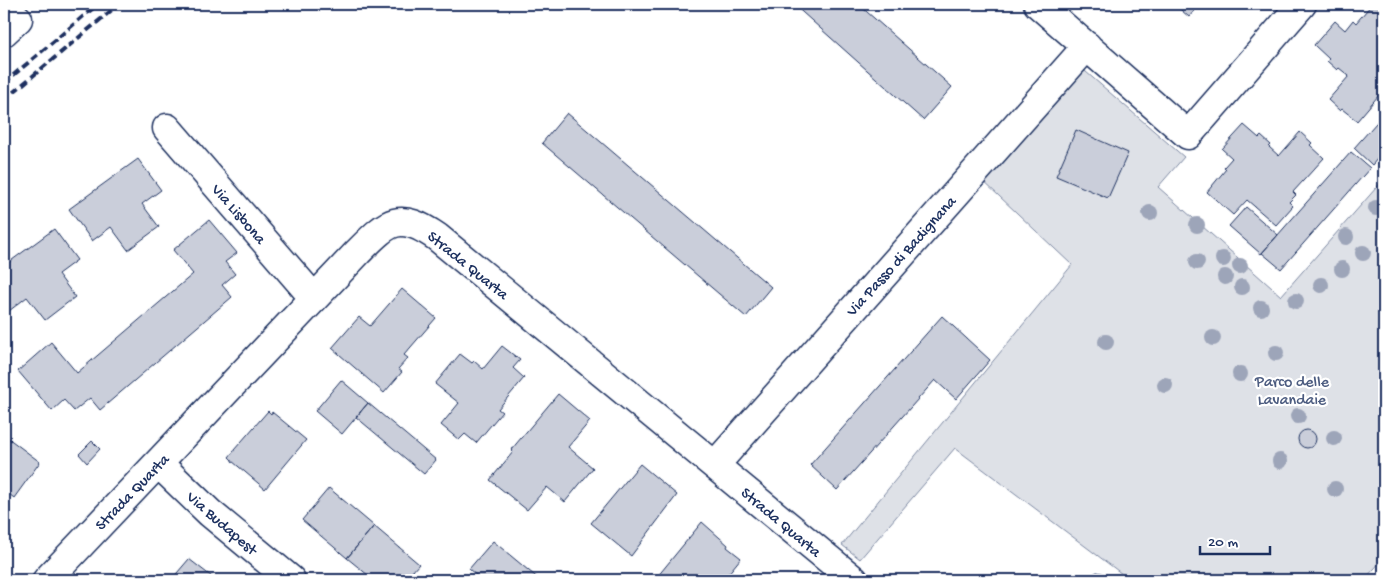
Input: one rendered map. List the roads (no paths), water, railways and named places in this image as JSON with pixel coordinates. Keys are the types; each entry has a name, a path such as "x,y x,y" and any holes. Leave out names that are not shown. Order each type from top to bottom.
{"street":[{"path":"1038,4 1188,136 1302,4"},
{"path":"4,6 18,19 4,32"},
{"name":"Via Passo di Badignana","path":"715,465 1087,46"},
{"name":"Via Lisbona","path":"167,128 314,298"},
{"name":"Strada Quarta","path":"47,580 364,247 386,227 401,221 408,221 421,226 437,237 854,580"},
{"name":"Via Budapest","path":"158,463 210,513 290,580"}],"railway":[{"path":"4,83 98,4"},
{"path":"4,100 119,4"}],"park label":[{"name":"Parco delle Lavandaie","path":"1292,389"}]}
